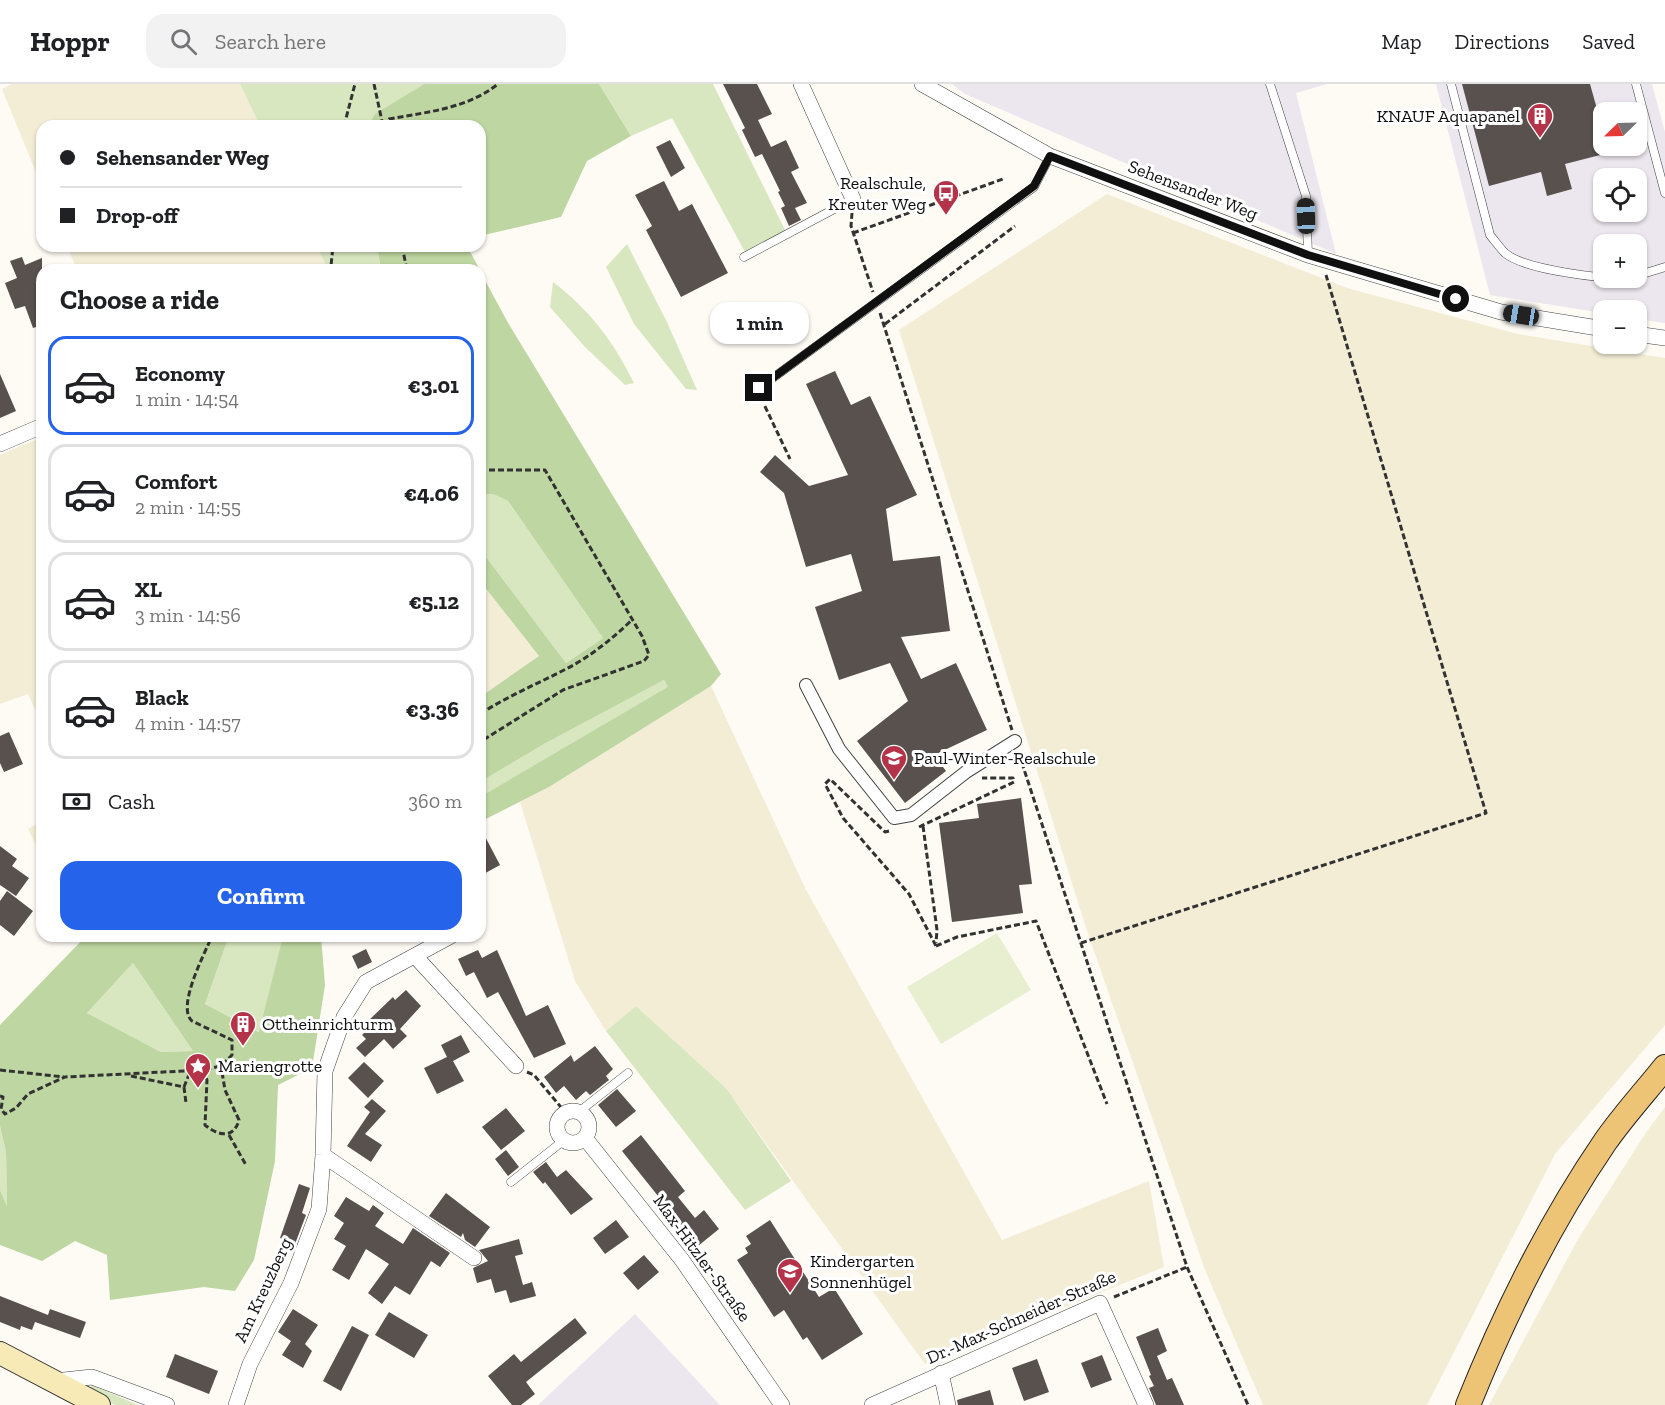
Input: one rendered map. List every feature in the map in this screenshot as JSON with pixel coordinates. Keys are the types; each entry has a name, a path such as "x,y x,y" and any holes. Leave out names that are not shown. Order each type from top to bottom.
{"main road":[{"path":"1468,1405 1501,1325 1552,1228 1606,1142 1665,1067"},
{"path":"0,1353 99,1405"}],"street":[{"path":"801,84 853,199"},
{"name":"Sehensander Weg","path":"922,84 1050,156 1315,257 1500,312 1593,326"},
{"path":"1647,336 1665,338"},
{"path":"0,444 36,429"},
{"path":"806,685 839,749 894,818 911,815 966,772 1015,741"},
{"name":"Am Kreuzberg","path":"236,1405 250,1364 291,1283 318,1209 323,1155 325,1071 344,1017 366,982 440,942"},
{"path":"415,956 516,1066"},
{"path":"580,1111 565,1112 559,1117 556,1127 563,1141 576,1143 585,1138"},
{"name":"Max-Hitzler-Straße","path":"580,1111 590,1124 585,1138 682,1260 782,1405"},
{"path":"323,1155 474,1258"},
{"path":"1100,1303 1146,1405"},
{"name":"Dr.-Max-Schneider-Straße","path":"872,1405 1100,1303"},
{"path":"941,1373 948,1405"},
{"path":"55,1381 92,1377 167,1405"}],"lane":[{"path":"1270,84 1306,196 1315,257"},
{"path":"1451,84 1490,235 1506,254 1537,266 1593,276"},
{"path":"1636,84 1665,193"},
{"path":"759,388 1034,186 1050,156"},
{"path":"744,257 853,199"},
{"path":"1647,273 1665,267"},
{"path":"580,1111 628,1072"},
{"path":"511,1182 563,1141"}],"path":[{"path":"346,120 355,84"},
{"path":"374,84 382,120"},
{"path":"387,120 457,106 478,98 498,84"},
{"path":"854,234 1003,179"},
{"path":"887,221 892,222"},
{"path":"884,324 1016,226"},
{"path":"1080,944 1486,813 1315,257"},
{"path":"759,388 759,394 790,459"},
{"path":"486,470 545,470 633,619 648,649 648,655 644,661 563,690 486,738"},
{"path":"486,710 514,693 567,668 615,636 633,619"},
{"path":"913,828 923,826 1014,782 1013,778 971,779 966,772"},
{"path":"895,830 885,832 830,779 825,784 843,818 909,894 936,946"},
{"path":"923,826 937,930 936,946"},
{"path":"936,946 957,937 1036,921 1107,1104"},
{"path":"0,1070 64,1077 191,1071 221,1066 232,1054 232,1040 192,1021 187,1017 186,1008 193,982 210,942"},
{"path":"203,1070 207,1080 205,1125 212,1131 229,1134 236,1129 239,1120 225,1089 221,1066"},
{"path":"516,1066 534,1076 565,1112"},
{"path":"186,1103 184,1087 191,1071"},
{"path":"126,1074 184,1087"},
{"path":"0,1096 3,1097 1,1109 5,1114 11,1113 28,1094 64,1077"},
{"path":"229,1134 246,1165"},
{"name":"Dr.-Max-Schneider-Straße","path":"1100,1303 1187,1267 1248,1405"}],"shaded area":[{"path":"11,84 240,84 257,120 36,120 36,172 2,89"},
{"path":"952,84 1327,84 1296,93 1336,254 965,94"},
{"path":"1436,84 1652,84 1665,132 1665,323 1647,320 1647,300 1593,300 1593,311 1490,295"},
{"path":"1107,194 1347,288 1518,334 1593,346 1593,354 1640,354 1665,358 1665,1025 1555,1154 1427,1405 1263,1405 1205,1270 1086,928 899,330"},
{"path":"70,252 320,252 325,264 74,264"},
{"path":"36,440 36,711 28,694 0,704 0,455"},
{"path":"486,589 539,656 486,693"},
{"path":"711,686 805,888 1002,1240 1149,1181 1164,1267 925,1364 726,1088 636,1006 606,1031 575,981 520,802 549,787"},
{"path":"36,824 36,846 28,829"},
{"path":"1665,1107 1665,1405 1489,1405 1578,1239 1647,1131"},
{"path":"635,1314 720,1405 538,1405"}],"green space":[{"path":"240,84 424,84 376,114 372,120 257,120"},
{"path":"424,84 599,84 631,136 587,161 561,217 486,235 486,120 372,120 375,114"},
{"path":"599,84 713,84 786,232 745,252 672,118 631,136"},
{"path":"627,244 667,322 697,390 686,389 634,324 606,267"},
{"path":"320,252 378,252 380,264 325,264"},
{"path":"378,252 470,252 477,264 380,264"},
{"path":"486,282 507,321 721,674 711,686 549,787 486,819 486,793 668,687 664,680 544,744 486,778 486,693 539,656 486,589 486,557 566,663 603,638 508,501 493,494 486,495"},
{"path":"553,282 578,303 600,327 634,383 625,385 584,346 550,307"},
{"path":"493,494 508,501 603,638 566,663 486,557 486,495"},
{"path":"664,680 669,688 486,794 486,778 544,744"},
{"path":"997,933 1031,990 941,1044 907,987"},
{"path":"80,942 227,942 205,1004 259,1032 282,942 321,942 325,985 312,1068 278,1085 275,1161 254,1260 235,1291 204,1287 110,1300 107,1255 75,1241 42,1261 0,1245 0,1190 7,1207 6,1152 0,1126 0,1025","holes":["133,963 193,1051 161,1052 87,1013"]},
{"path":"227,942 282,942 260,1032 205,1004"},
{"path":"133,963 193,1051 161,1052 87,1013"},
{"path":"636,1006 726,1088 791,1181 745,1210 606,1031"},
{"path":"0,1126 6,1152 7,1209 0,1190"},
{"path":"92,1385 138,1405 115,1405 88,1391"}],"building":[{"path":"723,84 757,84 772,114 758,120 771,147 786,140 799,168 791,172 807,203 795,208 801,220 789,226 781,208 785,206 778,192 780,191 762,154 755,157 742,130 745,128"},
{"name":"KNAUF Aquapanel","path":"1462,84 1590,84 1595,102 1593,102 1593,156 1596,156 1565,164 1572,189 1547,196 1541,172 1489,186"},
{"path":"670,140 685,168 671,177 656,147"},
{"path":"664,181 679,211 692,204 728,273 681,297 646,230 652,226 635,195"},
{"path":"22,257 25,265 42,258 42,264 36,264 36,327 33,328 25,306 15,309 5,283 17,278 10,261"},
{"path":"835,371 851,405 870,396 917,495 886,509 893,561 940,556 950,631 901,637 921,679 956,663 987,730 934,755 946,771 905,803 857,741 908,701 890,663 839,680 815,607 862,591 851,554 806,567 784,493 760,472 775,455 809,486 848,475 806,384"},
{"path":"0,374 16,411 0,418"},
{"path":"9,732 23,764 4,772 0,763 0,736"},
{"path":"1021,798 1032,884 1019,885 1023,913 952,922 939,823 979,818 977,804"},
{"path":"486,838 500,865 486,873"},
{"path":"0,846 17,859 12,866 29,878 16,896 0,885"},
{"path":"7,891 33,911 14,936 0,925 0,901"},
{"path":"366,949 372,962 358,969 352,956"},
{"path":"478,950 482,958 497,950 526,1016 548,1005 566,1044 534,1058 498,992 487,998 474,972 466,976 458,959"},
{"path":"406,990 421,1006 400,1029 407,1036 393,1049 384,1039 365,1057 356,1048 366,1039 362,1035 371,1026 367,1022 393,997 395,1000"},
{"path":"461,1035 470,1052 453,1061 464,1081 437,1094 424,1068 447,1057 441,1045"},
{"path":"595,1046 613,1069 606,1076 609,1080 590,1095 586,1091 576,1100 564,1086 556,1093 544,1077 571,1055 574,1062"},
{"path":"364,1062 384,1081 368,1098 348,1078"},
{"path":"617,1089 636,1111 616,1127 598,1105"},
{"path":"372,1099 386,1111 365,1134 382,1145 371,1162 347,1146 370,1112 364,1107"},
{"path":"506,1108 525,1131 501,1150 482,1127"},
{"path":"641,1135 685,1191 678,1197 695,1218 704,1210 719,1229 698,1246 622,1151"},
{"path":"506,1150 519,1167 508,1176 495,1159"},
{"path":"546,1162 557,1177 566,1170 593,1199 571,1215 545,1182 543,1184 533,1172"},
{"path":"299,1184 310,1188 302,1213 306,1215 295,1244 280,1238"},
{"path":"446,1193 490,1227 475,1247 465,1240 463,1233 461,1237 429,1216"},
{"path":"346,1197 369,1211 373,1205 384,1213 375,1226 403,1244 413,1228 450,1253 440,1267 431,1261 410,1295 395,1286 382,1304 368,1293 389,1264 366,1249 349,1280 332,1270 346,1246 334,1239 344,1223 334,1216"},
{"path":"616,1220 629,1237 605,1254 593,1238"},
{"path":"770,1220 819,1297 834,1288 863,1334 822,1360 807,1337 803,1340 784,1310 774,1317 737,1260 748,1253 745,1248 751,1244 746,1236"},
{"path":"519,1239 523,1254 515,1256 523,1285 532,1282 536,1296 510,1303 506,1290 495,1293 491,1279 477,1283 473,1268 488,1261 479,1250"},
{"path":"644,1255 659,1272 638,1290 623,1273"},
{"path":"0,1296 48,1315 50,1309 86,1322 80,1338 35,1322 32,1330 21,1326 20,1330 0,1322"},
{"path":"293,1309 318,1325 305,1344 312,1351 303,1368 282,1355 291,1341 278,1332"},
{"path":"389,1312 428,1335 414,1358 375,1335"},
{"path":"575,1318 587,1333 526,1382 535,1394 521,1405 512,1405 488,1376 514,1354 521,1362"},
{"path":"352,1326 369,1335 341,1391 323,1381"},
{"path":"1158,1328 1167,1351 1157,1356 1167,1380 1172,1378 1184,1405 1156,1405 1149,1388 1154,1386 1136,1337"},
{"path":"175,1354 218,1371 209,1394 166,1377"},
{"path":"1102,1355 1112,1380 1091,1388 1081,1363"},
{"path":"1037,1359 1049,1392 1024,1401 1012,1368"},
{"path":"990,1390 994,1405 958,1405 957,1400"}],"place":[{"name":"KNAUF Aquapanel","path":"1540,139"},
{"name":"Realschule, Kreuter Weg","path":"946,216"},
{"name":"Paul-Winter-Realschule","path":"894,781"},
{"name":"Ottheinrichturm","path":"243,1047"},
{"name":"Mariengrotte","path":"198,1089"},
{"name":"Kindergarten Sonnenhügel","path":"790,1294"}],"route":[{"path":"759,388 853,317 904,284 1034,186 1050,156 1308,255 1456,299"}]}
